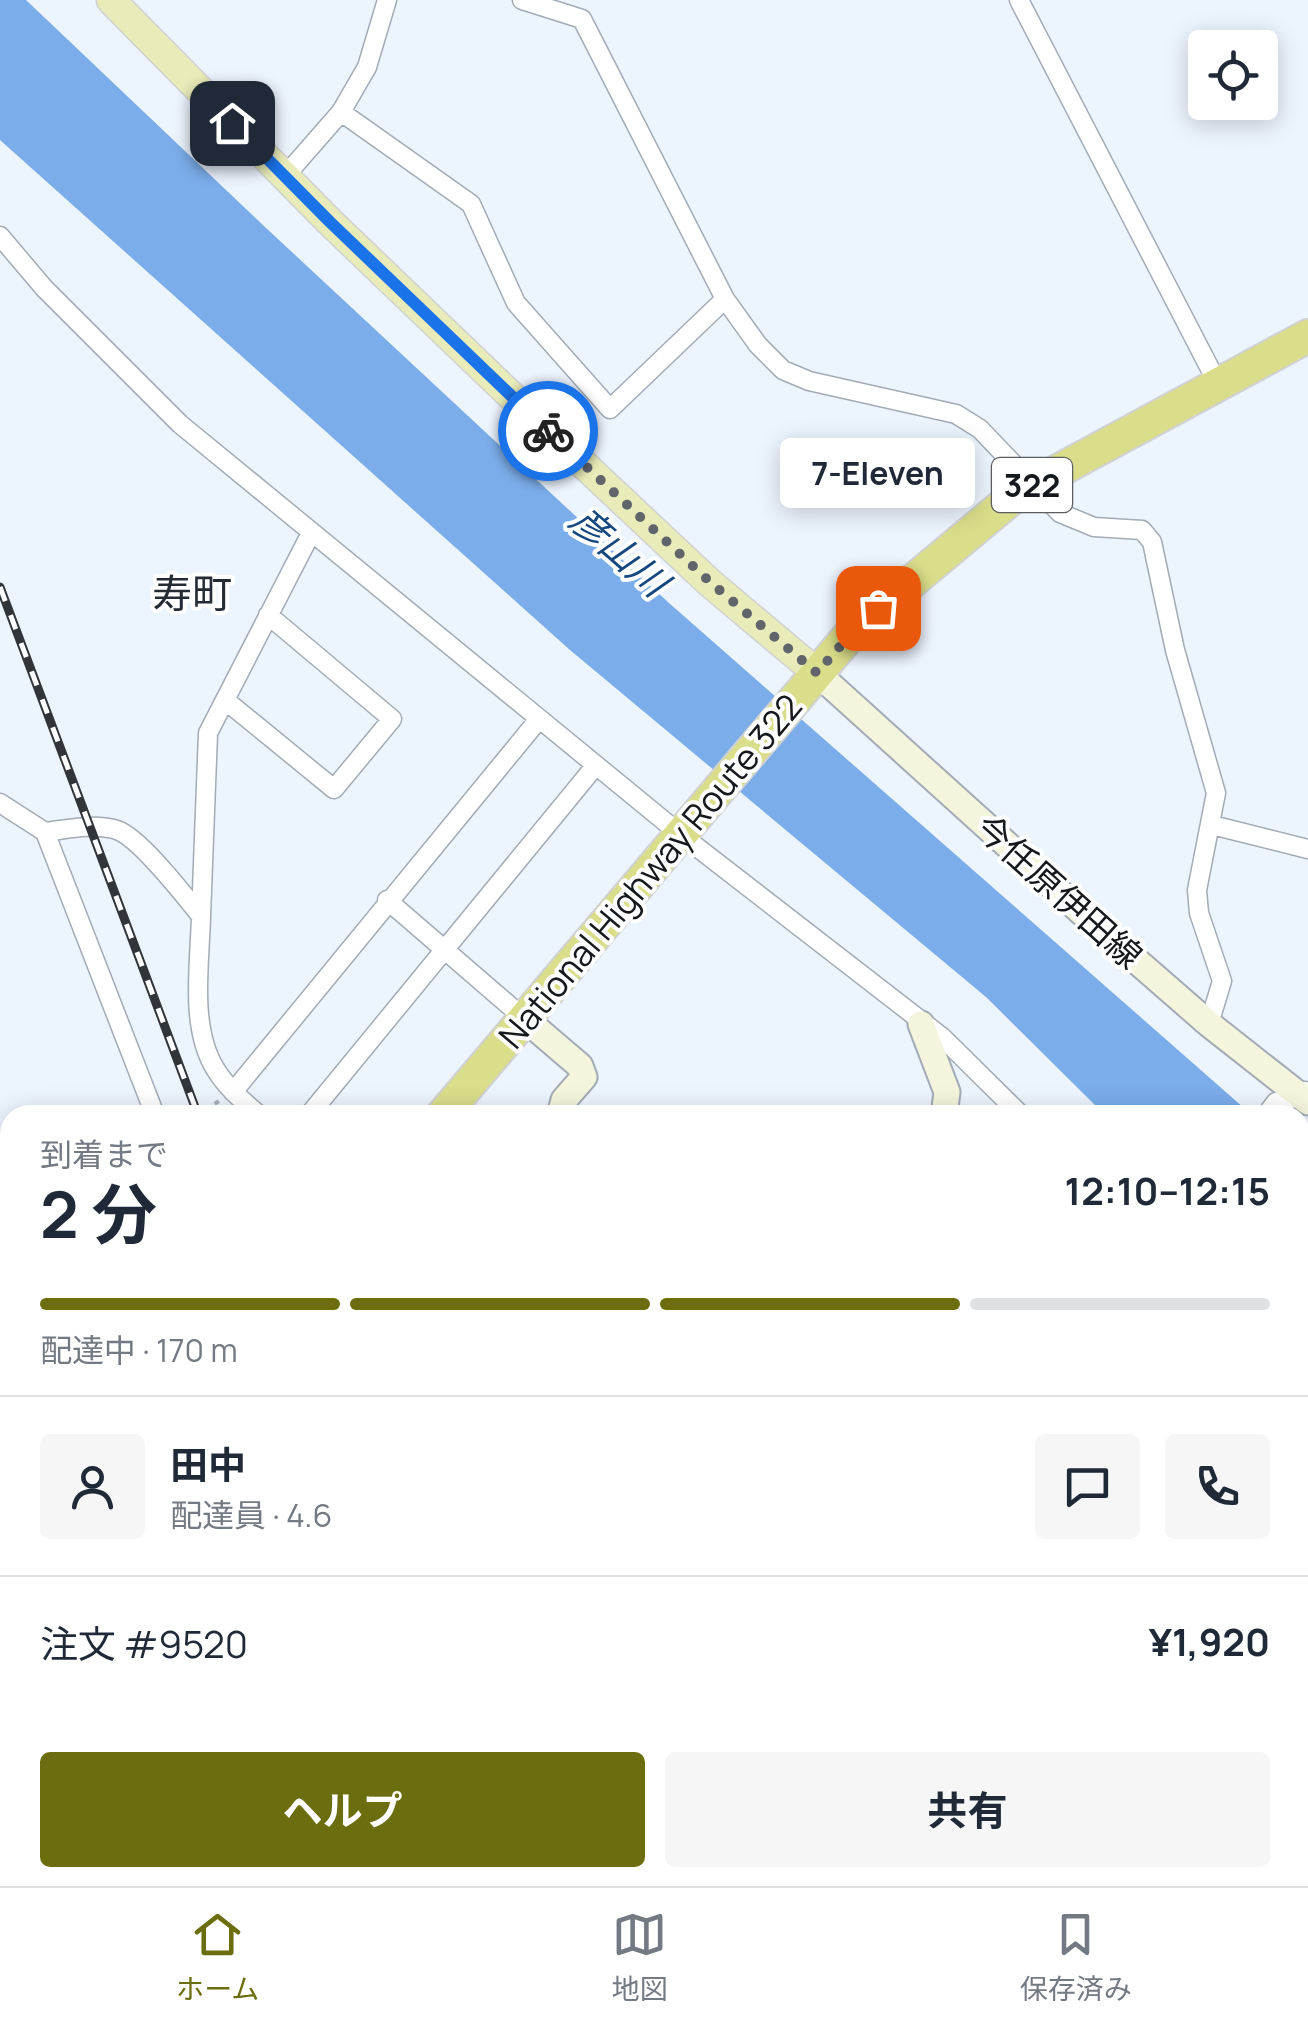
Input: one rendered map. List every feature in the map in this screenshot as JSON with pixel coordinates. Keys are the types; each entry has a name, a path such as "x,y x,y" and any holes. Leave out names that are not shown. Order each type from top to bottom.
{"highway":[{"name":"National Highway Route 322","path":"452,1105 854,630 902,587 1031,486 1308,336"}],"main road":[{"path":"111,0 285,176 561,444 710,582 808,683"},
{"name":"今任原伊田線","path":"808,683 1209,1024 1292,1101"},
{"path":"525,1019 580,1066 584,1077 563,1105"},
{"path":"922,1024 947,1092 945,1105"}],"street":[{"path":"285,176 341,112 368,66 387,0"},
{"path":"522,0 582,19 725,299 783,370 809,381 956,414 980,429 1060,513 1094,527 1142,530 1152,542 1168,620 1216,793 1198,890 1199,913 1222,980 1209,1024"},
{"path":"1019,0 1218,384"},
{"path":"341,112 471,204 516,303 610,409 725,299"},
{"path":"0,236 44,288 180,424 596,765 686,826 942,1037 1011,1105"},
{"path":"247,1105 214,1067 202,1030 201,916 208,733 311,533"},
{"path":"225,700 334,790 392,719 268,614"},
{"path":"233,1092 539,719"},
{"path":"317,1105 596,765"},
{"path":"0,803 45,832 151,1105"},
{"path":"1212,825 1308,849"},
{"path":"45,832 92,828 120,831 155,861 201,916"},
{"path":"388,900 525,1019"}],"path":[{"path":"213,1105 233,1092"}],"water":[{"path":"0,0 26,0 669,603 1241,1105 1095,1105 986,997 570,650 0,140"}],"railway":[{"path":"0,587 194,1105"}],"way so far":[{"path":"548,431 710,582 817,673 878,608"}],"place":[{"name":"7-Eleven","path":"878,608"}],"district":[{"name":"寿町","path":"192,592"}],"route":[{"path":"232,123 548,431"}],"water label":[{"name":"彦山川","path":"620,550"}]}
